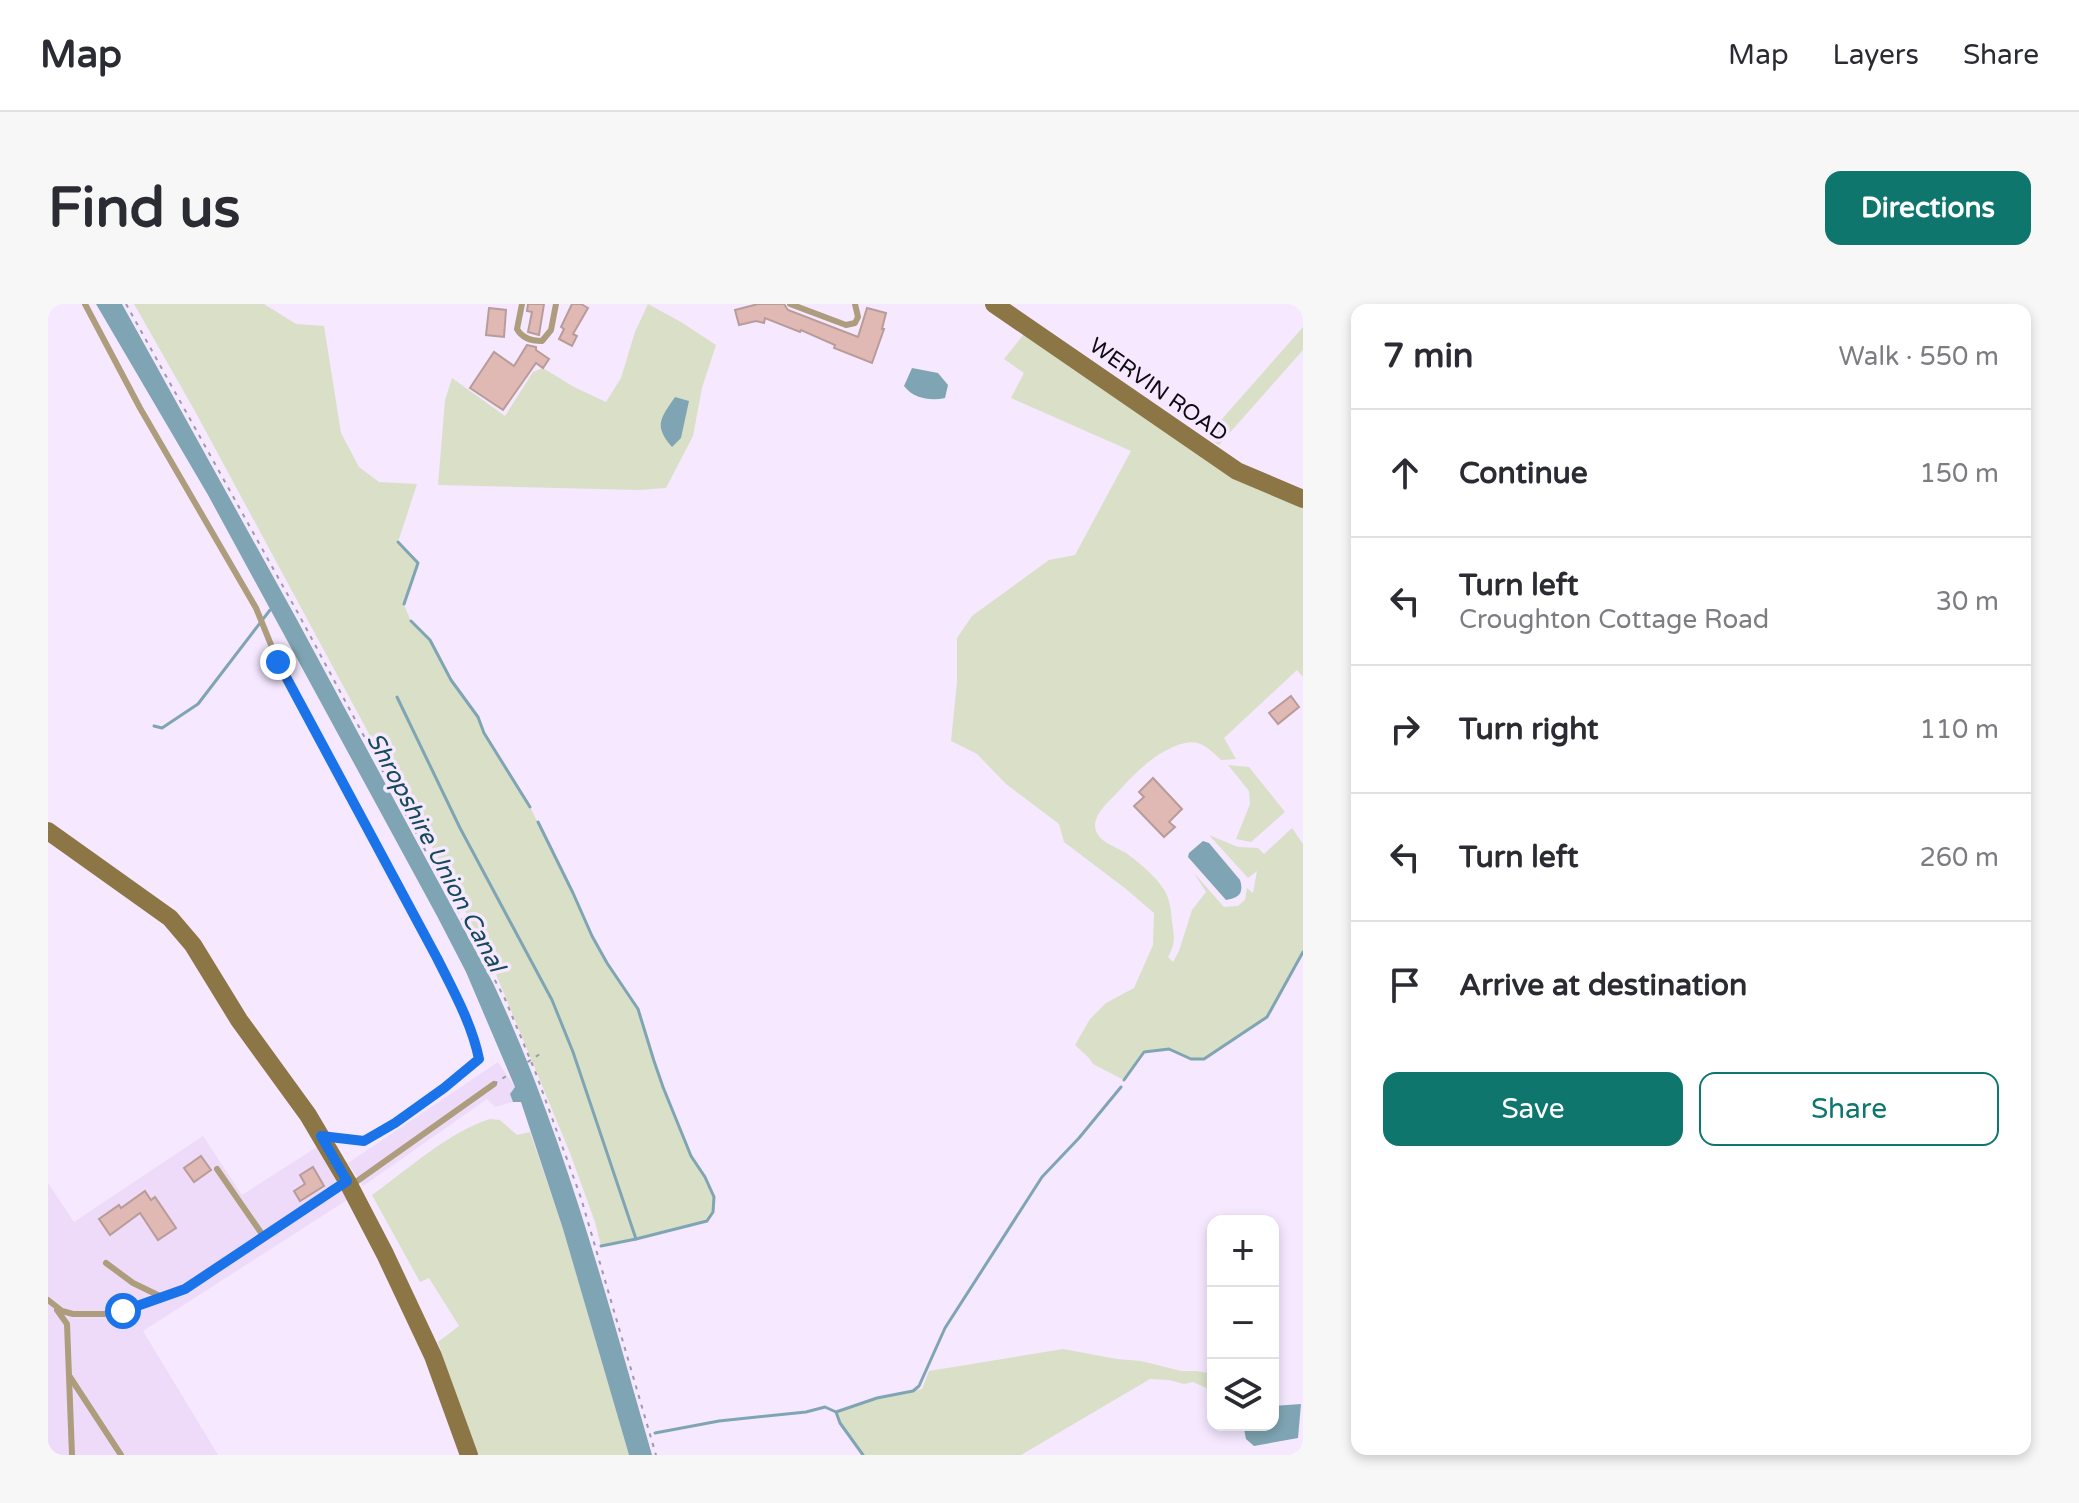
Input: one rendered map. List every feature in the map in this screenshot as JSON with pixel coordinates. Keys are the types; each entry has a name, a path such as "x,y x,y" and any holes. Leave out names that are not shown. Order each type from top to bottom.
{"street":[{"name":"WERVIN ROAD","path":"994,304 1237,471 1303,499"},
{"path":"48,831 170,918 193,945 239,1020 321,1136 348,1184 433,1356 469,1455"}],"lane":[{"path":"85,304 140,408 256,608 278,662 444,971 476,1045 479,1059 395,1123 364,1141 321,1136"},
{"path":"522,304 517,329 526,338 542,341 551,330 556,304"},
{"path":"790,304 846,325 855,323 858,317 855,304"},
{"path":"50,1302 62,1311 73,1314 104,1314 123,1311 185,1289 348,1184 494,1084"},
{"path":"217,1169 264,1237"},
{"path":"106,1263 133,1283 162,1297"},
{"path":"50,1302 67,1324 72,1455"},
{"path":"68,1374 121,1455"}],"path":[{"path":"126,304 299,615 505,999 581,1198 656,1455"},
{"path":"494,1084 543,1052"}],"shaded area":[{"path":"498,1062 515,1087 510,1094 513,1102 495,1107 487,1099 363,1186 348,1163"},
{"path":"203,1136 242,1195 317,1147 347,1200 143,1331 218,1455 48,1455 48,1183 74,1222"}],"green space":[{"path":"134,304 264,304 296,324 324,326 341,433 359,467 379,482 417,484 398,542 418,563 404,605 411,621 430,640 451,680 478,717 484,733 530,807 592,937 638,1009 663,1087 691,1156 714,1197 713,1212 707,1221 601,1246 570,1153 488,955"},
{"path":"648,304 716,345 702,388 693,436 666,488 438,485 445,400 452,378 505,416 533,372 543,368 606,402 621,378 635,332"},
{"path":"1303,327 1303,350 1219,445 1207,436"},
{"path":"1024,334 1303,507 1303,677 1297,670 1224,738 1236,759 1221,760 1205,746 1194,742 1173,747 1135,774 1103,808 1095,824 1103,840 1139,863 1165,891 1174,936 1168,957 1173,962 1192,910 1206,892 1194,873 1224,907 1238,906 1245,900 1247,888 1253,893 1257,871 1248,878 1209,835 1238,847 1258,848 1264,854 1292,828 1303,844 1303,952 1267,1017 1204,1059 1191,1059 1169,1049 1144,1052 1124,1080 1093,1064 1075,1045 1090,1019 1106,1003 1134,988 1153,945 1154,913 1064,842 1059,824 1006,784 977,754 951,741 957,682 957,638 972,616 1049,560 1075,555 1131,451 1011,398 1024,373 1004,359"},
{"path":"1228,765 1249,767 1285,812 1251,842 1236,839 1250,804 1249,791"},
{"path":"490,1119 500,1120 517,1135 530,1132 563,1229 629,1455 475,1455 438,1342 459,1326 429,1278 420,1282 372,1195 444,1142"},
{"path":"1063,1349 1207,1373 1207,1388 1193,1382 1184,1384 1150,1379 1021,1455 863,1455 840,1423 836,1412 877,1398 922,1389 929,1371"}],"water":[{"path":"96,304 122,304 493,983 541,1098 582,1216 652,1455 629,1455 563,1229 521,1102 513,1102 510,1094 515,1087 466,972 208,495"},
{"path":"912,368 938,373 948,385 945,398 923,398 908,390 904,386"},
{"path":"675,397 689,401 681,438 672,447 662,433 661,422"},
{"path":"1203,841 1209,843 1240,880 1241,892 1234,898 1226,900 1188,857"},
{"path":"1301,1404 1298,1438 1254,1446 1246,1439 1244,1431 1279,1431 1279,1406"}],"building":[{"path":"528,304 544,304 539,335 528,332 532,312 527,311"},
{"path":"572,304 588,308 573,334 577,336 572,346 559,339"},
{"path":"758,304 784,304 788,310 858,337 867,308 886,313 884,329 872,363 834,348 835,345 801,330 765,318 764,323 756,321 739,325 735,310"},
{"path":"489,308 506,310 504,337 486,335"},
{"path":"527,345 536,347 549,359 543,368 536,363 503,410 470,388 494,352 514,366"},
{"path":"1291,696 1299,707 1278,724 1269,713"},
{"path":"1153,778 1182,809 1169,822 1175,827 1164,837 1134,806 1144,797 1139,792"},
{"path":"201,1156 211,1170 194,1182 184,1168"},
{"path":"313,1167 324,1186 300,1201 294,1191 305,1184 300,1175"},
{"path":"145,1191 151,1200 155,1197 176,1228 158,1240 140,1213 110,1235 99,1219"}],"waterway":[{"path":"398,542 418,563 404,604"},
{"path":"154,726 162,728 198,704 270,610"},
{"path":"411,621 430,640 451,680 478,717 484,733 530,807"},
{"path":"397,697 460,828 552,1000 573,1052 636,1239"},
{"path":"538,822 592,936 638,1009 663,1087 691,1156 714,1197 713,1212 707,1221 601,1246"},
{"path":"1124,1080 1144,1052 1169,1049 1191,1059 1204,1059 1267,1017 1303,952"},
{"path":"655,1433 825,1407 836,1412 877,1398 913,1391 919,1386 945,1328 1042,1177 1121,1087"},
{"path":"836,1412 840,1423 863,1455"}],"route":[{"path":"123,1311 185,1289 347,1181 321,1136 364,1141 395,1123 479,1059 457,997 278,662"}],"water label":[{"name":"Shropshire Union Canal","path":"436,852"}]}
